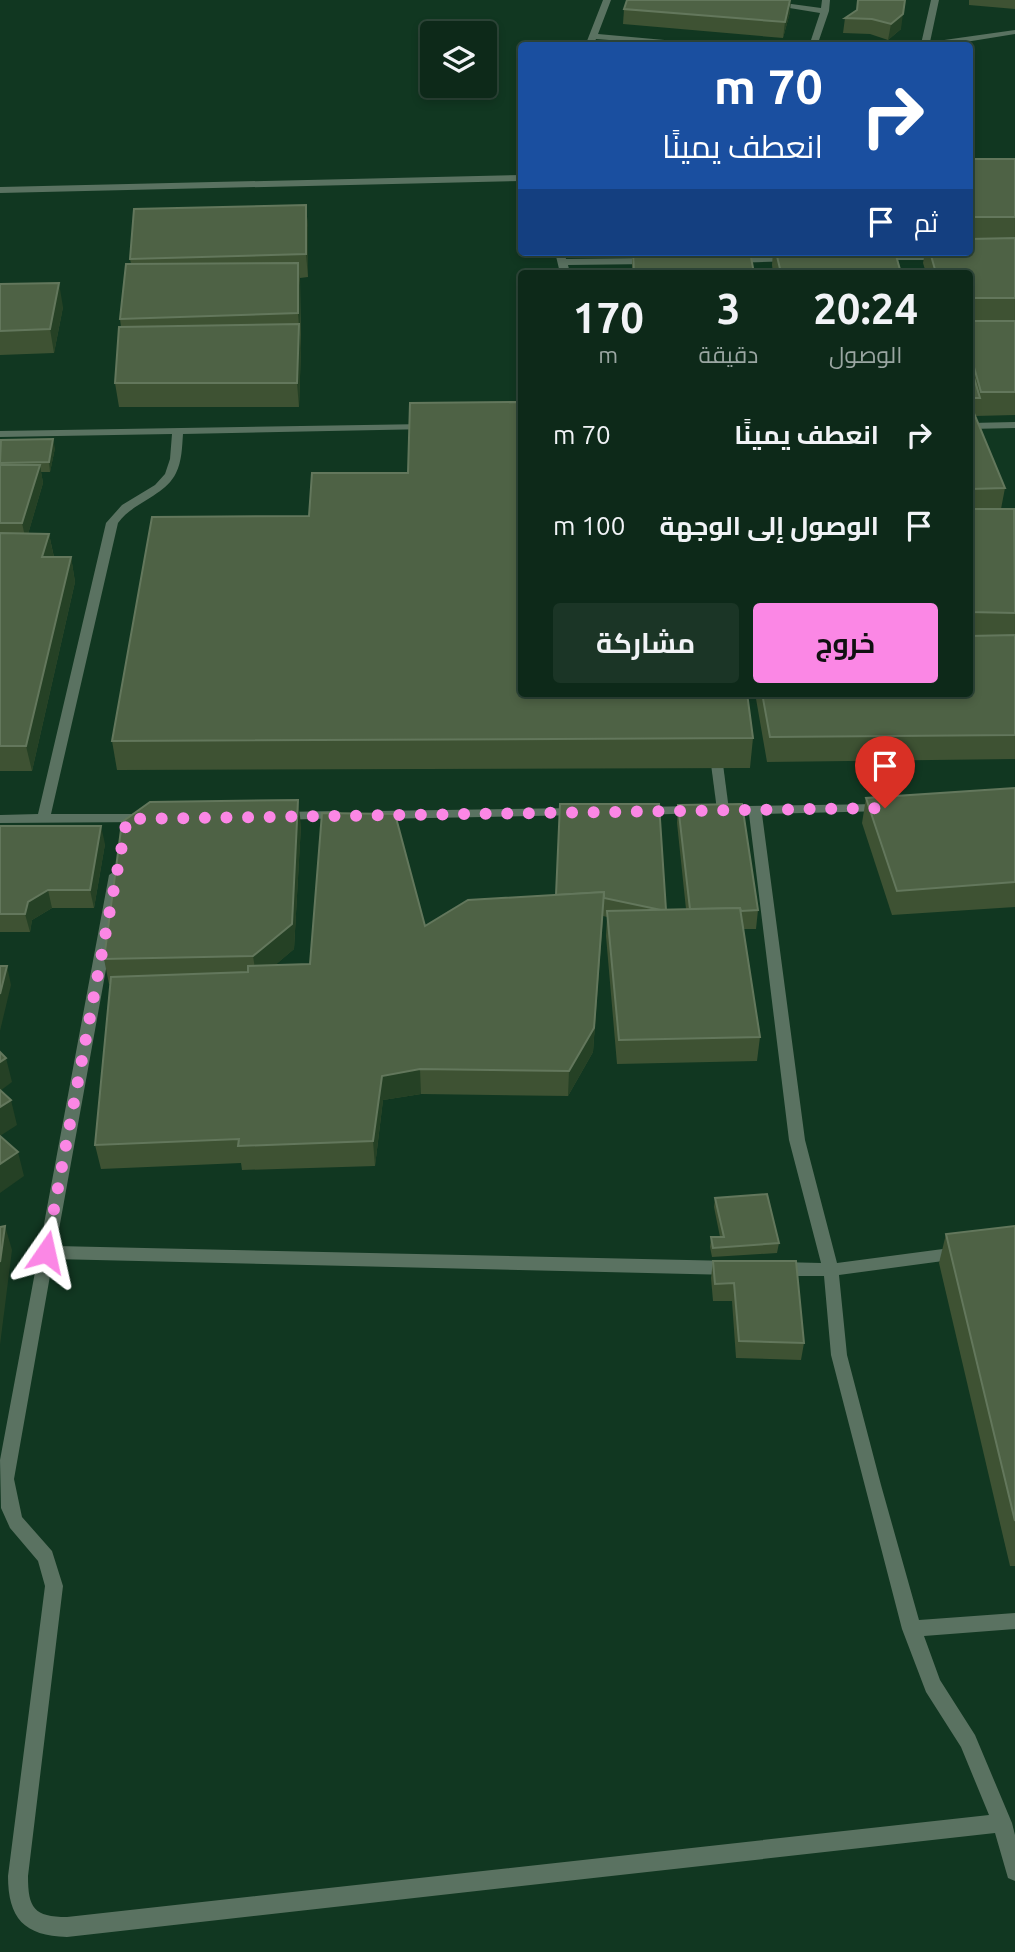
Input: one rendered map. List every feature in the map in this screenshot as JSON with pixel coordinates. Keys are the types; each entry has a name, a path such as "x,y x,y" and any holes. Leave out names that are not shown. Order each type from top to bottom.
{"street":[{"path":"590,42 607,0"},
{"path":"744,0 825,11"},
{"path":"814,42 826,0"},
{"path":"924,42 935,0"},
{"path":"944,42 1015,32"},
{"path":"592,36 673,42"},
{"path":"0,190 518,178"},
{"path":"864,258 960,257"},
{"path":"727,260 795,259"},
{"path":"563,262 658,261"},
{"path":"973,426 1015,425"},
{"path":"0,434 439,427"},
{"path":"43,819 112,523 133,500 154,489 169,476 178,432"},
{"path":"713,732 723,810"},
{"path":"626,811 892,808"},
{"path":"755,810 797,1140 831,1270 839,1355 911,1629 933,1686 968,1741 1002,1823 1015,1871"},
{"path":"265,817 584,812"},
{"path":"0,819 125,825 154,818"},
{"path":"119,859 5,1479 10,1508 16,1522 46,1556 54,1586 17,1883 20,1905 27,1916 39,1925 80,1925 1002,1823"},
{"path":"46,1252 831,1270 975,1251"},
{"path":"911,1629 1015,1621"}],"building":[{"path":"627,0 790,0 785,22 624,9"},
{"path":"858,0 905,0 903,14 891,24 872,19 845,18 857,10"},
{"path":"973,159 1015,159 1015,217 973,217"},
{"path":"306,205 306,254 130,259 134,209"},
{"path":"1015,238 1015,298 973,298 973,270 935,270 931,256 973,256 973,239"},
{"path":"633,256 751,256 753,270 634,270"},
{"path":"777,256 896,256 900,270 780,270"},
{"path":"298,263 298,313 120,319 126,264"},
{"path":"59,283 50,329 0,331 0,284"},
{"path":"973,321 1015,321 1015,392 981,392 973,364"},
{"path":"299,324 297,383 115,383 119,327"},
{"path":"973,374 980,398 973,398"},
{"path":"518,402 518,697 748,697 753,738 112,741 152,517 309,516 312,473 408,473 410,403"},
{"path":"973,411 1005,488 973,489"},
{"path":"53,439 49,462 0,463 1,440"},
{"path":"0,465 40,465 22,523 0,523"},
{"path":"973,509 1014,509 1015,613 973,612"},
{"path":"0,533 49,534 42,557 71,557 26,746 0,746"},
{"path":"1015,635 1015,735 770,737 763,697 973,697 973,636"},
{"path":"1015,788 1015,882 897,891 866,798"},
{"path":"298,800 292,924 253,956 104,959 122,822 150,802"},
{"path":"560,804 659,804 666,910 604,898 604,892 556,895"},
{"path":"742,804 758,910 690,909 678,805"},
{"path":"322,813 395,814 425,926 468,900 604,892 594,1028 569,1071 420,1069 382,1076 373,1141 238,1146 239,1139 95,1145 111,977 248,972 248,966 310,964"},
{"path":"0,826 101,826 90,890 48,890 28,902 25,914 0,914"},
{"path":"740,908 760,1037 619,1040 607,911"},
{"path":"0,966 7,966 0,994"},
{"path":"0,1090 11,1100 0,1107"},
{"path":"0,1136 18,1152 0,1164"},
{"path":"767,1194 779,1243 713,1248 711,1237 724,1237 715,1198"},
{"path":"5,1226 0,1262 0,1227"},
{"path":"1015,1226 1015,1521 946,1234"},
{"path":"713,1261 796,1261 804,1343 739,1341 734,1283 715,1284"}],"route":[{"path":"46,1252 127,819 885,808"}]}
